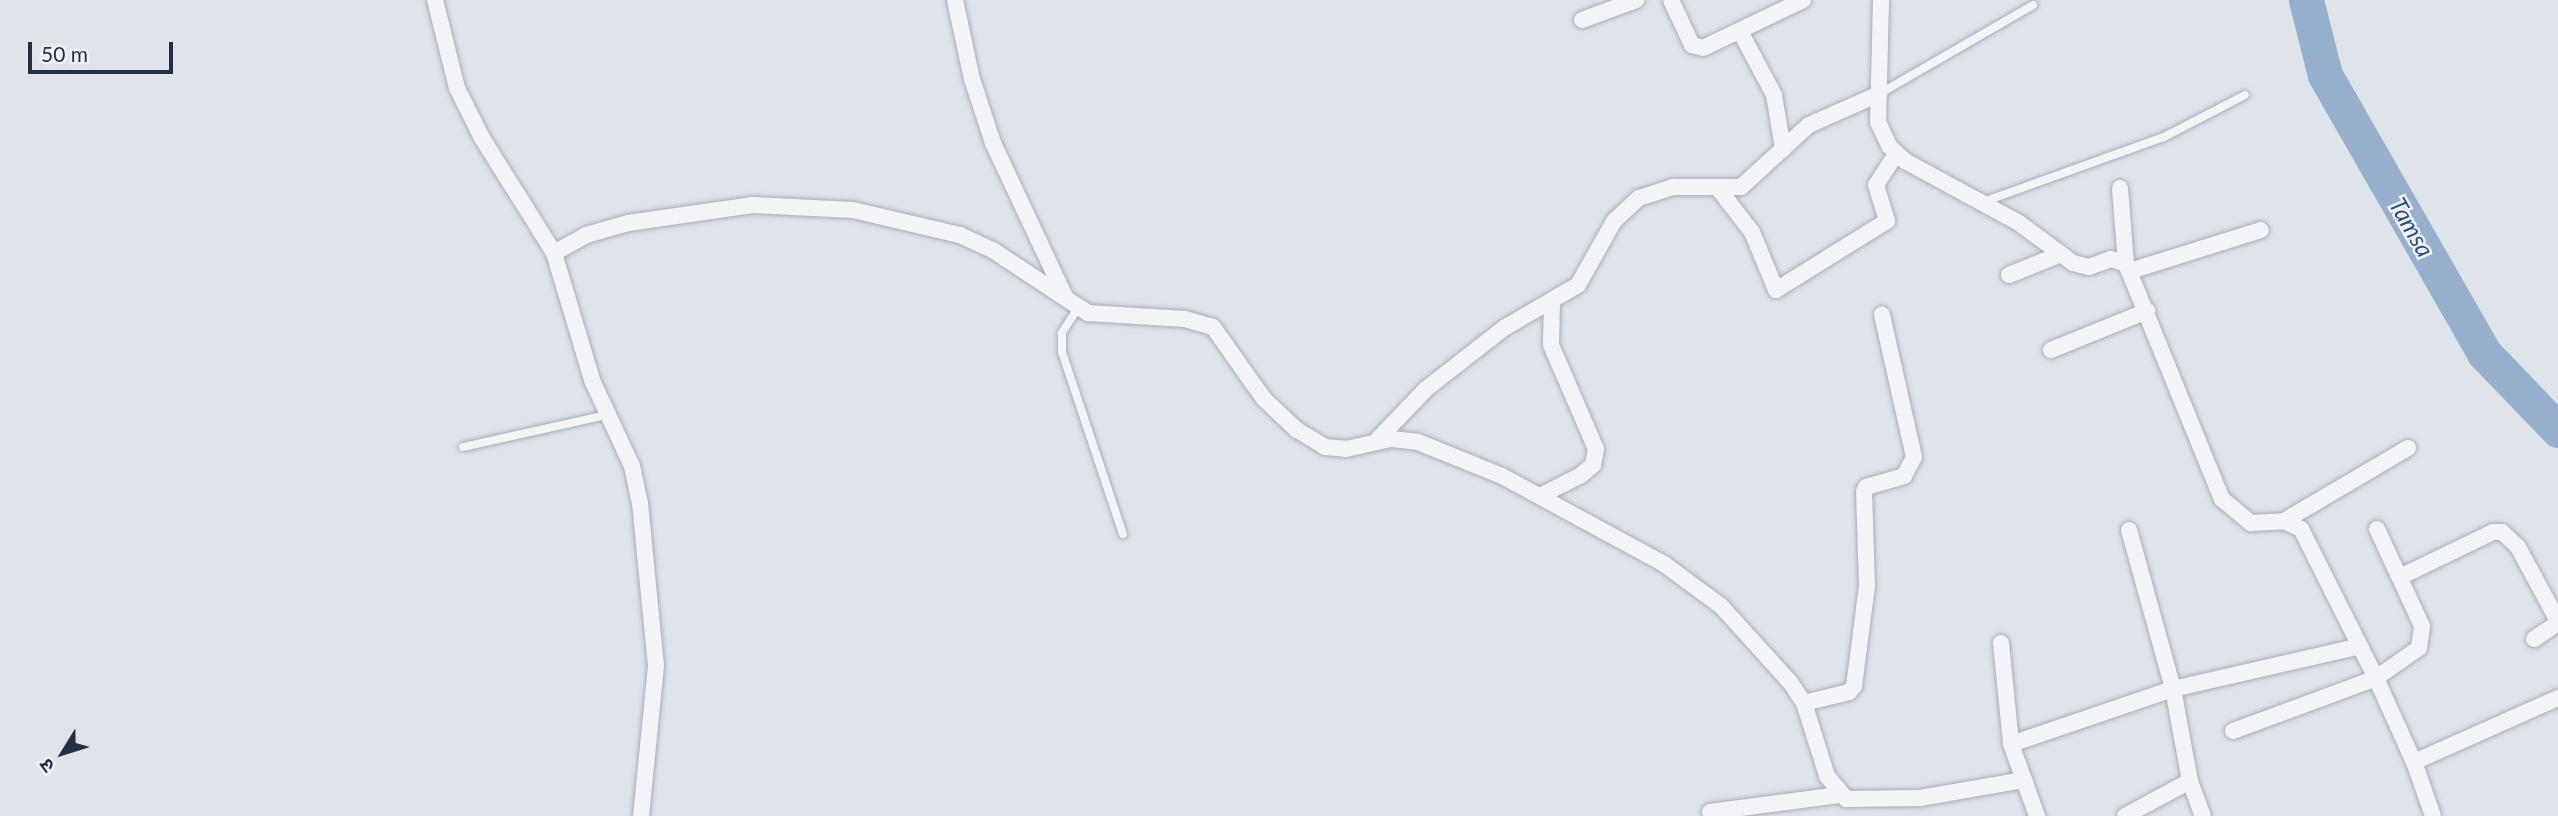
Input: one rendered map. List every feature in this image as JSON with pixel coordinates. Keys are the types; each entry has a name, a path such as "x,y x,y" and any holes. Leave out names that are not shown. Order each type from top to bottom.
{"street":[{"path":"435,0 457,88 482,138 554,253 606,415 632,466 653,627 654,699 641,816"},
{"path":"955,0 972,79 993,143 1072,304"},
{"path":"1671,0 1697,48 1740,31 1803,0"},
{"path":"1881,0 1878,122 1896,154 2061,254 2081,266 2111,259 2128,267 2261,230"},
{"path":"1582,20 1631,1"},
{"path":"1740,31 1774,95 1783,149"},
{"path":"1377,440 1426,389 1504,328 1552,301 1586,276 1614,221 1639,198 1674,187 1718,188 1749,182 1822,117 1879,94"},
{"path":"1718,188 1752,232 1772,285 1782,289 1887,221 1876,185 1896,154"},
{"path":"2120,188 2128,267 2227,508 2251,523 2284,521 2408,448"},
{"path":"554,253 586,236 674,213 753,205 853,210 960,235 994,251 1088,313 1185,319 1213,327 1264,398 1315,443 1334,449 1377,440 1418,442 1540,496 1685,578 1721,606 1790,682 1804,702 1828,776 1839,795"},
{"path":"2009,275 2061,254"},
{"path":"1540,496 1581,475 1592,465 1596,449 1551,345 1552,301"},
{"path":"2050,350 2147,311"},
{"path":"1804,702 1849,692 1854,686 1867,586 1864,492 1866,487 1904,476 1913,465 1882,315"},
{"path":"2284,521 2305,535 2376,678 2414,762 2433,816"},
{"path":"2233,731 2376,678 2419,648 2424,638 2377,528"},
{"path":"2129,530 2173,689 2190,780 2203,816"},
{"path":"2400,577 2493,532 2502,532 2518,547 2558,622 2534,639"},
{"path":"2001,643 2011,744 2037,816"},
{"path":"2011,744 2173,689 2360,646"},
{"path":"2414,762 2558,698"},
{"path":"1710,812 1839,795 1853,800 1908,799 2024,780"},
{"path":"2125,816 2190,780"}],"lane":[{"path":"1879,94 2033,5"},
{"path":"1980,203 2164,137 2245,95"},
{"path":"1072,304 1062,333 1062,352 1123,534"},
{"path":"463,447 606,415"}],"waterway":[{"name":"Tamsa","path":"2306,0 2325,75 2484,353 2558,430"}]}
